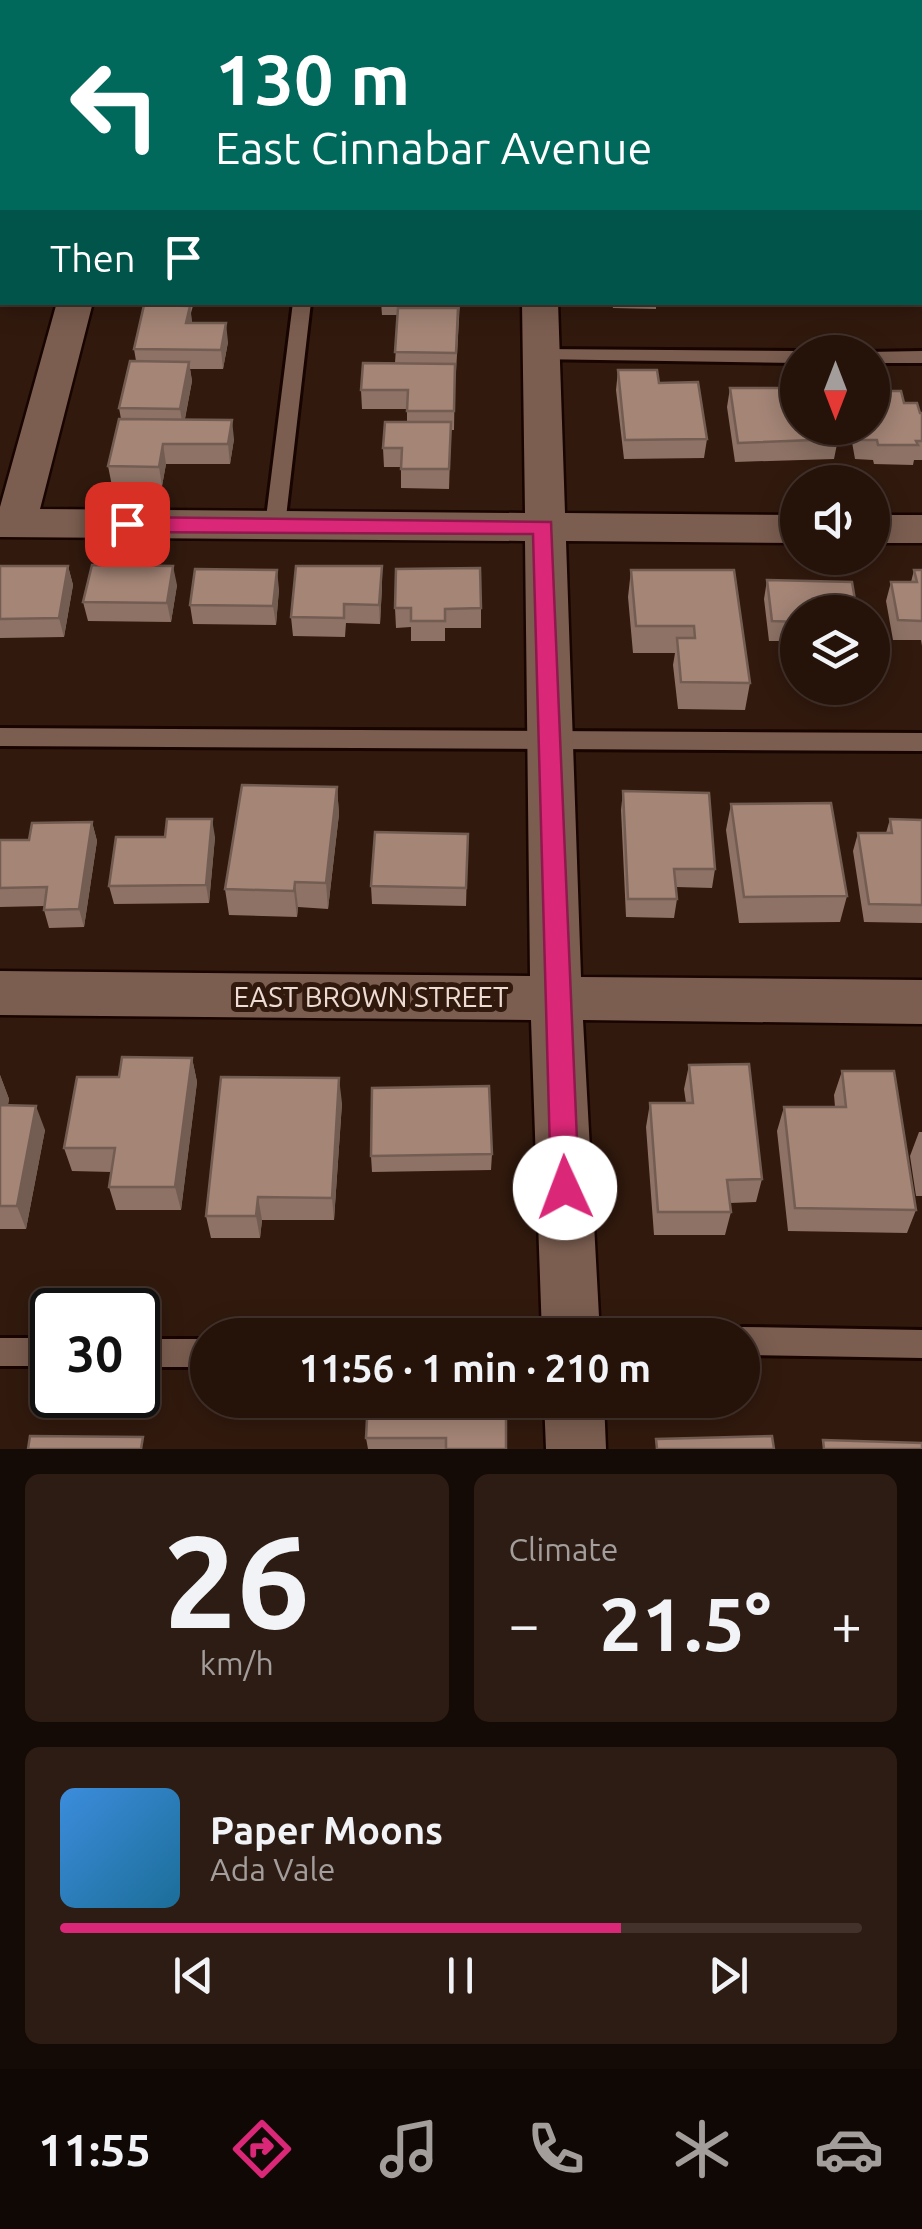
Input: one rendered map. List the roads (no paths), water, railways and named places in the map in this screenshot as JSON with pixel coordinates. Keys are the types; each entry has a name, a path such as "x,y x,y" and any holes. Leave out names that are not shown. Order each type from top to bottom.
{"street":[{"path":"74,305 8,523 780,529"},
{"path":"540,305 556,997 571,1318"},
{"path":"890,529 922,530"},
{"name":"EAST BROWN STREET","path":"0,993 922,1002"},
{"path":"575,1418 576,1449"}],"lane":[{"path":"275,526 302,305"},
{"path":"541,355 780,356"},
{"path":"890,357 922,357"},
{"path":"0,736 922,742"},
{"path":"760,1341 922,1344"},
{"path":"0,1352 30,1352"},
{"path":"160,1353 190,1353"}]}
